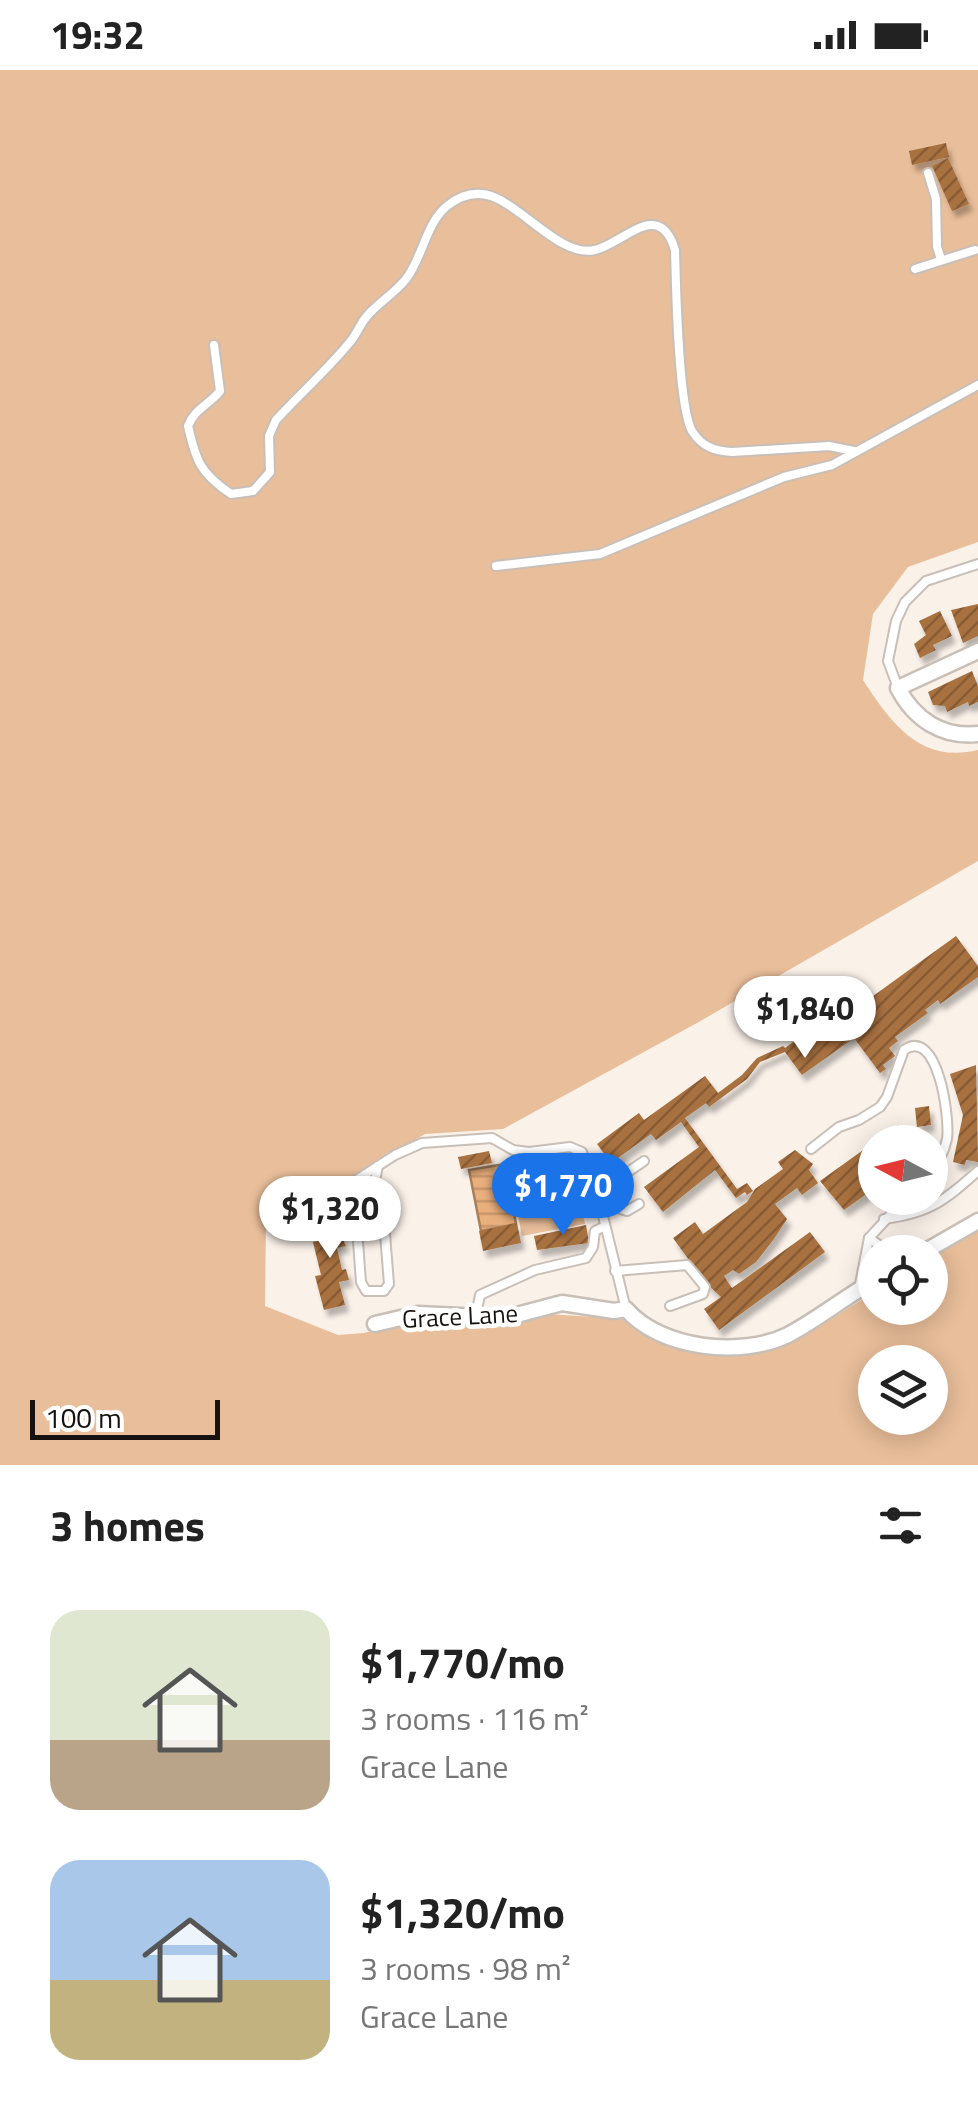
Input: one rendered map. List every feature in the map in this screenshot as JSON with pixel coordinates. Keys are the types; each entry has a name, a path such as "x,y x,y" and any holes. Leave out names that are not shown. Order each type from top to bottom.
{"street":[{"path":"978,652 898,688 916,715 933,727 952,734 978,734"},
{"path":"948,1238 978,1221"},
{"path":"626,1308 643,1326 659,1334 704,1346 728,1346 785,1336 858,1291"},
{"name":"Grace Lane","path":"375,1324 418,1314 505,1318 562,1304 614,1311 626,1308"}],"lane":[{"path":"928,173 936,199 941,259"},
{"path":"214,345 220,391 212,402 200,406 188,426 196,460 211,480 230,494 253,491 270,472 269,436 276,420 352,340 366,317 405,281 442,210 459,197 476,193 498,198 572,249 601,249 634,228 651,226 671,237 686,416 704,445 732,452 829,446 854,451"},
{"path":"915,269 977,247"},
{"path":"496,566 600,554 784,476 832,465 978,385"},
{"path":"898,688 888,661 896,621 906,602 926,581 978,564"},
{"path":"811,1148 839,1127 880,1107 904,1050 915,1044 933,1060 948,1125"},
{"path":"316,1206 422,1143 492,1138 513,1150 570,1148 582,1152 602,1209 626,1308"},
{"path":"596,1194 644,1162"},
{"path":"372,1194 383,1209 389,1284 384,1291 372,1292 366,1291 360,1282 356,1215 372,1194 378,1166"},
{"path":"884,1219 916,1214 947,1198 978,1171"},
{"path":"602,1209 612,1206 627,1210 639,1204"},
{"path":"871,1235 888,1215"},
{"path":"476,1317 480,1295 536,1270 586,1258 593,1247 596,1229 605,1226"},
{"path":"615,1271 687,1265 704,1287 703,1294 670,1306"}],"shaded area":[{"path":"0,70 978,70 978,542 908,567 873,614 863,680 896,725 909,736 939,751 978,750 978,861 697,1023 503,1129 425,1134 303,1207 266,1216 265,1306 338,1335 364,1333 417,1319 496,1327 546,1314 628,1319 654,1340 719,1355 791,1343 858,1302 858,1325 948,1325 948,1248 978,1230 978,1465 0,1465"},
{"path":"572,1156 585,1224 522,1236 508,1165"},
{"path":"505,1164 516,1224 481,1231 469,1170"}],"building":[{"path":"946,143 949,157 912,165 909,151"},
{"path":"948,158 969,204 952,211 932,166"},
{"path":"978,604 978,636 963,643 951,610"},
{"path":"940,611 952,636 933,645 936,650 920,658 914,644 926,635 919,621"},
{"path":"972,671 978,686 978,702 969,706 968,702 947,712 945,706 933,705 928,692"},
{"path":"956,936 978,966 978,977 940,1004 938,1000 925,1010 928,1013 895,1037 898,1041 889,1048 895,1056 883,1065 886,1069 880,1073 854,1038 802,1075 785,1052 760,1062 747,1079 709,1107 706,1103 685,1118 737,1189 747,1183 753,1191 747,1195 745,1192 736,1198 715,1170 663,1212 644,1187 699,1147 681,1122 656,1140 651,1134 611,1163 597,1144 639,1113 644,1120 705,1076 718,1093 757,1058 796,1040 794,1037 859,986 869,999"},
{"path":"976,1065 978,1162 966,1160 965,1165 953,1162 963,1115 950,1074"},
{"path":"929,1106 931,1125 917,1125 915,1108"},
{"path":"795,1150 813,1164 809,1170 818,1183 802,1195 797,1188 775,1204 787,1219 774,1239 756,1262 739,1274 733,1270 724,1276 732,1288 810,1232 825,1252 719,1330 704,1309 721,1297 673,1238 695,1222 703,1234 747,1202 755,1189 783,1169 778,1162"},
{"path":"489,1151 492,1163 461,1169 458,1157"},
{"path":"858,1154 858,1200 844,1210 820,1181"},
{"path":"345,1214 348,1224 337,1227 346,1246 337,1248 342,1270 346,1269 349,1280 339,1282 345,1305 324,1310 315,1276 321,1275 313,1242 318,1241 314,1221"},
{"path":"517,1223 521,1243 483,1251 479,1231"},
{"path":"586,1225 589,1243 537,1250 534,1236"}]}
